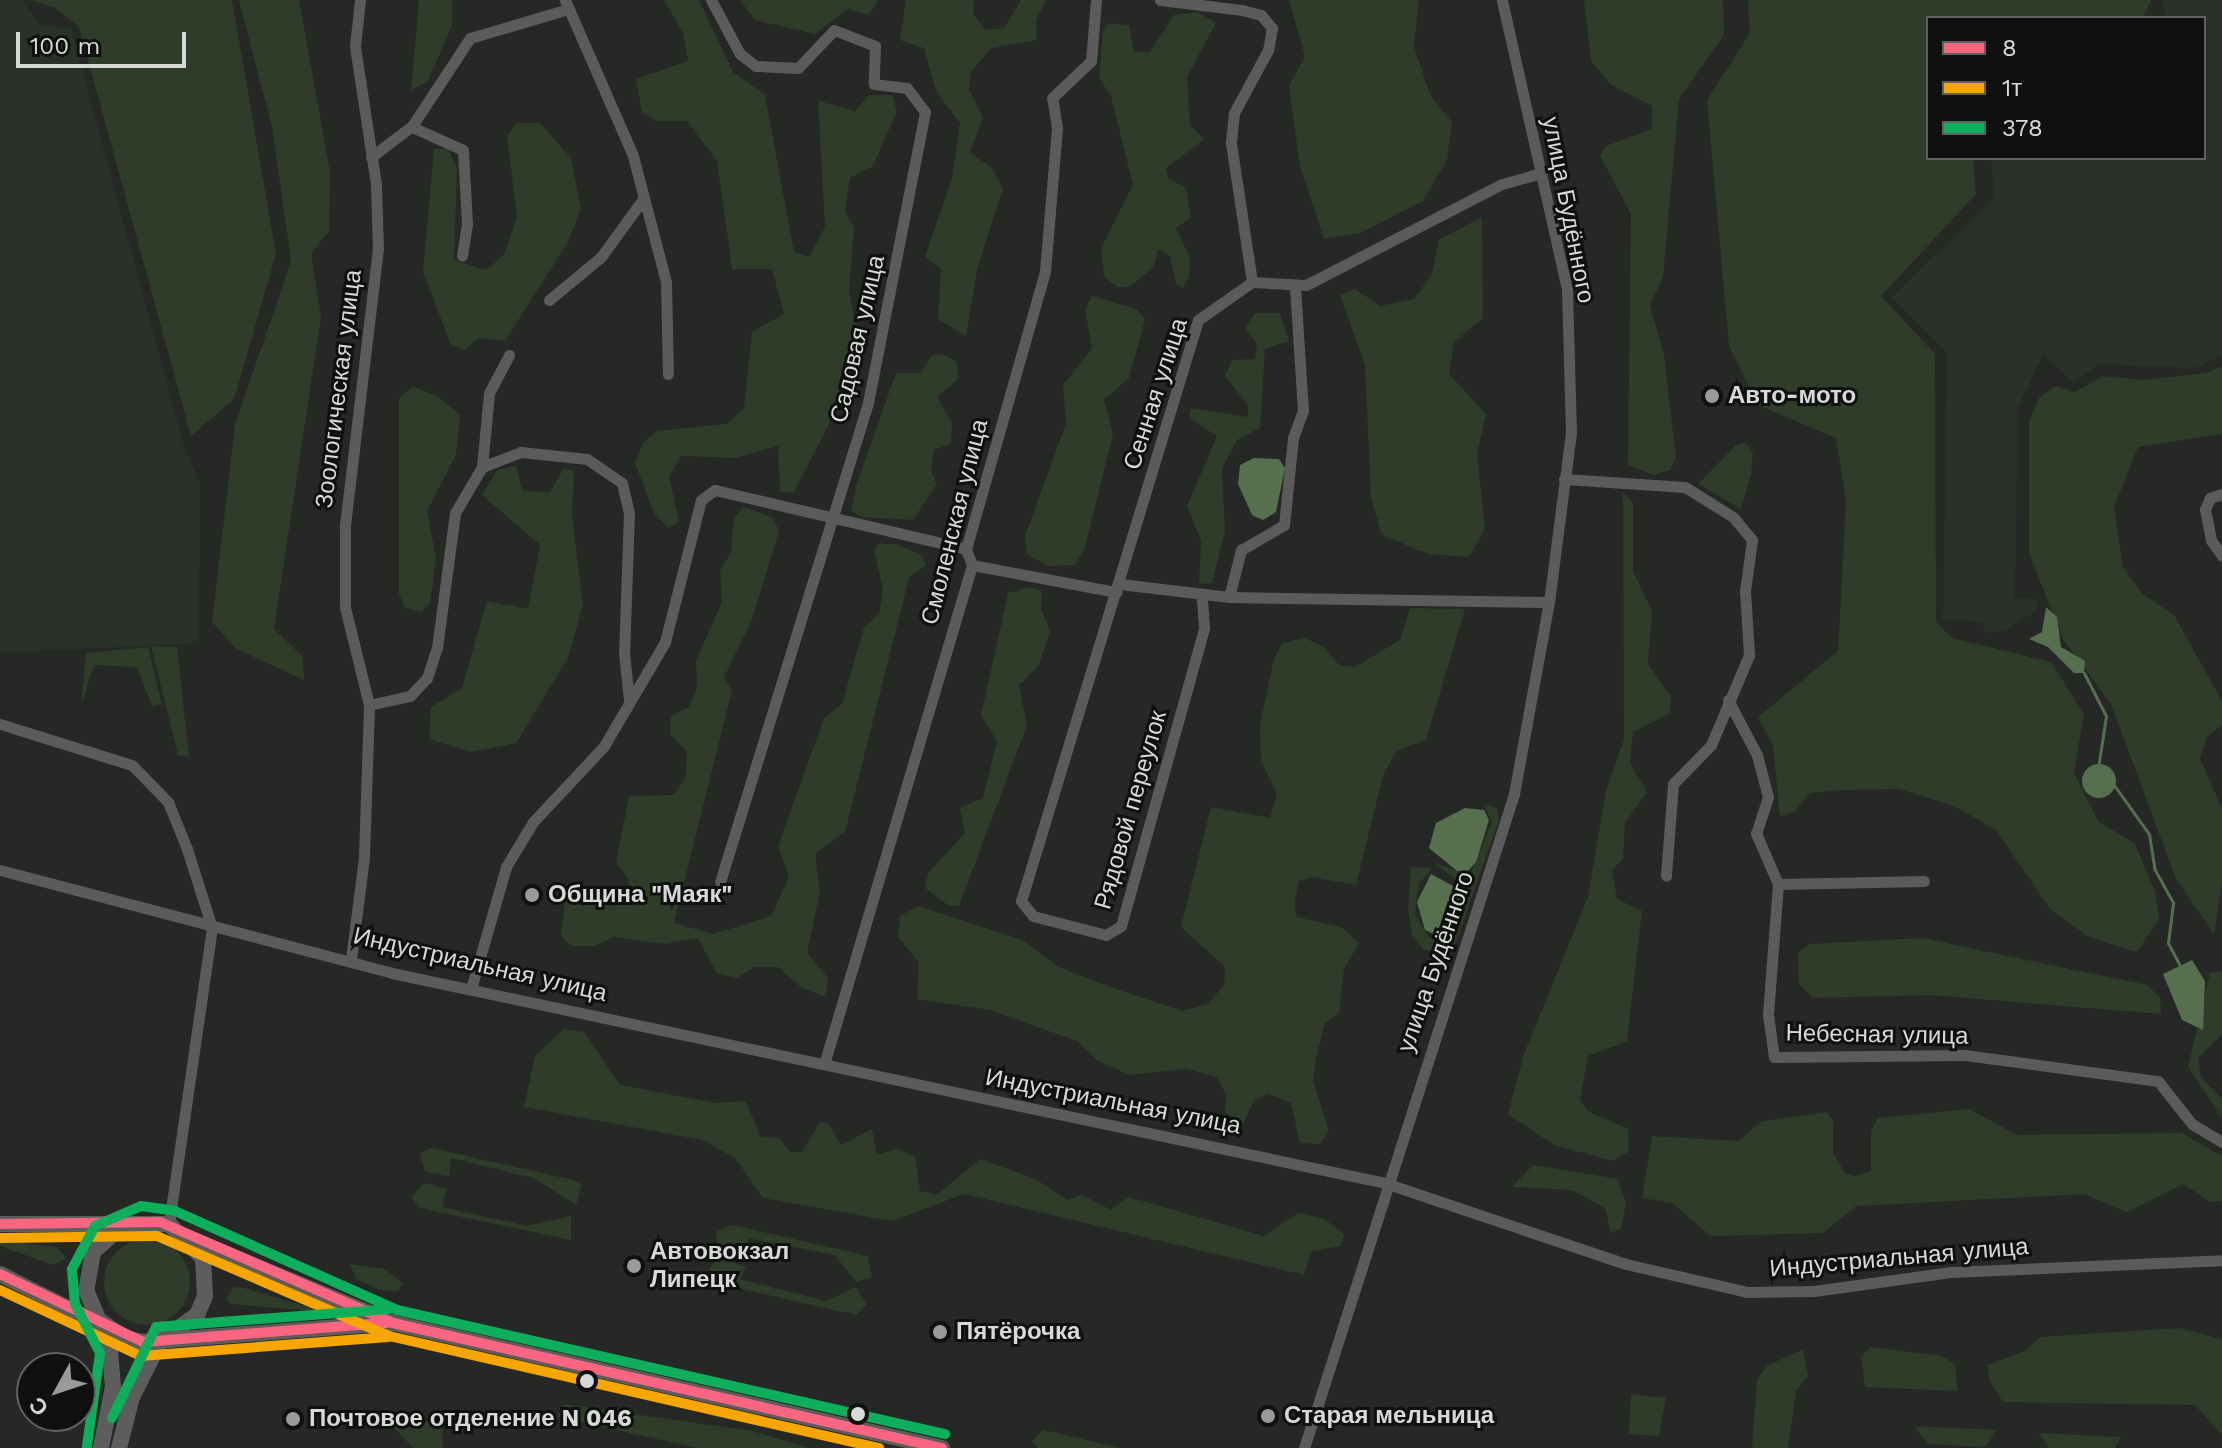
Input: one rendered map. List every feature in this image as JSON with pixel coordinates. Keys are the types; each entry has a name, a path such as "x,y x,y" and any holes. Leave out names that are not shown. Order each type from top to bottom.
{"main road":[{"path":"0,1224 169,1224 190,1239 393,1323 942,1448"},
{"path":"101,1448 113,1387 108,1328 88,1300 86,1272 104,1237 124,1224"},
{"path":"119,1448 132,1397 161,1340 190,1324 205,1296 203,1258 190,1239"},
{"path":"0,1274 125,1338 161,1340 393,1323"}],"street":[{"name":"Зоологическая улица","path":"351,959 364,857 369,705 345,593 353,427 371,338 378,249 371,157 355,46 360,0"},
{"name":"Садовая улица","path":"711,0 740,54 756,66 798,68 834,30 875,46 874,84 907,88 925,112 889,319 833,520 720,882"},
{"name":"Смоленская улица","path":"825,1061 972,565 966,549 1045,271 1057,128 1052,98 1091,61 1096,0"},
{"path":"1160,0 1261,15 1274,37 1234,113 1231,143 1252,282 1295,286 1399,242 1502,184 1541,173"},
{"name":"улица Будённого","path":"1304,1448 1385,1183 1514,794 1549,602 1571,433 1567,289 1502,0"},
{"path":"371,157 412,127 470,38 565,5 594,62 643,199 666,282 668,374"},
{"path":"412,127 463,150 467,224 462,256"},
{"path":"549,300 601,257 643,199"},
{"name":"Сенная улица","path":"1021,901 1198,320 1252,282"},
{"path":"1229,597 1241,550 1288,518 1293,438 1303,411 1295,286"},
{"path":"369,705 410,696 427,678 437,648 455,513 482,467 489,393 509,355"},
{"path":"482,467 521,452 587,459 622,483 629,513 624,653 629,700"},
{"path":"1564,479 1685,487 1733,517 1752,540 1745,591 1749,655 1711,745 1673,784 1666,876"},
{"path":"471,989 506,867 533,822 604,746 665,642 701,500 715,490 966,549"},
{"path":"2222,494 2205,509 2211,540 2222,556"},
{"path":"972,565 1118,588 1202,596 1549,602"},
{"name":"Рядовой переулок","path":"1021,901 1033,916 1106,935 1121,926 1204,628 1202,596"},
{"path":"1728,699 1757,755 1768,797 1756,833 1778,884 1924,881"},
{"path":"0,724 132,765 168,802 212,928 169,1224"},
{"name":"Индустриальная улица","path":"0,870 212,928 471,989 825,1061 1385,1183 1626,1264 1747,1292 1853,1287 1951,1272 2222,1260"},
{"name":"Небесная улица","path":"1778,884 1768,1015 1774,1057 1965,1055 2158,1081 2192,1124 2222,1142"}],"shaded area":[{"path":"0,0 22,0 39,25 71,28 184,446 200,483 199,643 0,653"},
{"path":"31,0 232,0 276,254 234,399 191,436 79,27 54,7"},
{"path":"239,0 299,0 330,172 329,231 311,254 321,317 274,629 303,657 304,680 235,648 212,622 235,425 291,261 272,127"},
{"path":"419,0 452,0 452,25 428,81 411,90"},
{"path":"664,0 699,0 733,72 765,95 794,252 809,257 825,227 818,101 855,111 869,95 892,95 897,111 873,166 850,178 845,211 854,228 849,291 857,331 828,426 794,492 780,492 778,446 735,458 681,456 669,477 679,522 668,528 654,513 635,463 643,443 657,431 727,424 744,408 752,332 784,314 772,269 732,269 717,161 687,121 656,121 642,112 636,79 688,61 683,33"},
{"path":"740,0 876,0 877,3 869,15 847,9 815,34 755,20"},
{"path":"906,0 974,0 973,14 986,30 1004,28 1021,0 1046,0 1036,20 1037,40 991,48 971,72 969,89 983,118 970,152 992,168 1003,189 977,269 966,336 938,319 941,269 925,257 952,178 960,123 936,91 924,48 900,40"},
{"path":"1289,0 1419,0 1414,46 1431,97 1452,122 1447,160 1423,201 1360,233 1324,239 1300,166 1289,86 1305,56"},
{"path":"1584,0 1723,0 1724,35 1679,99 1663,277 1650,305 1664,355 1676,458 1670,470 1654,475 1628,465 1631,214 1600,156 1606,146 1652,129 1652,106 1611,85 1591,61"},
{"path":"1748,0 2151,0 2144,16 1926,16 1926,160 1973,160 1976,194 1881,296 1935,354 1936,622 1952,638 2051,662 2084,714 2074,773 2098,821 2135,844 2155,891 2159,919 2137,952 2089,937 2050,909 1996,830 1954,806 1899,789 1844,790 1810,793 1794,812 1780,816 1773,746 1758,717 1838,651 1846,501 1836,438 1758,405 1729,346 1707,100 1750,33"},
{"path":"2162,0 2222,0 2222,355 2195,368 2099,364 2074,382 2043,355 2018,407 2015,597 2037,599 2037,610 2007,630 1984,633 1983,622 1943,619 1947,354 1892,297 1994,198 1991,160 2206,160 2206,16 2166,16"},
{"path":"1198,12 1216,23 1187,77 1190,125 1204,139 1166,168 1168,178 1186,188 1191,218 1176,228 1190,258 1189,277 1183,288 1176,284 1170,256 1158,249 1154,266 1130,287 1117,287 1104,276 1101,248 1133,185 1111,96 1099,78 1103,30 1109,23 1129,25 1134,52 1150,52 1174,15"},
{"path":"517,123 540,123 571,158 581,208 568,242 505,341 479,338 464,350 451,345 423,272 434,149 448,149 457,168 454,260 486,270 504,255 517,217 507,136"},
{"path":"1482,217 1483,318 1454,342 1449,374 1486,414 1477,454 1485,529 1469,557 1428,554 1382,535 1371,498 1365,365 1340,295 1355,289 1380,306 1414,299 1432,274 1439,240"},
{"path":"1092,296 1137,309 1145,320 1129,378 1104,400 1113,434 1085,548 1075,565 1048,566 1027,554 1025,536 1066,424 1063,385 1092,348 1085,310"},
{"path":"1255,313 1280,313 1289,341 1265,349 1260,428 1237,440 1222,469 1225,531 1212,583 1199,584 1201,541 1187,506 1217,436 1189,418 1191,408 1248,417 1248,405 1225,376 1232,360 1255,359 1257,344 1245,329"},
{"path":"942,354 957,362 958,379 937,397 952,423 951,444 934,450 931,471 937,484 913,520 862,517 851,511 857,483 896,373 921,373 931,356"},
{"path":"2222,366 2222,434 2138,447 2114,507 2123,567 2143,594 2174,615 2222,701 2222,725 2207,737 2200,758 2222,809 2222,882 2214,934 2176,879 2111,704 2063,639 2029,553 2029,422 2039,398 2056,386 2075,392 2103,376 2142,380 2207,373"},
{"path":"413,387 437,396 460,415 456,455 427,511 436,558 430,603 421,612 405,608 399,594 399,398"},
{"path":"1746,443 1753,453 1751,474 1741,509 1698,484 1736,445"},
{"path":"1254,458 1279,459 1285,468 1276,512 1263,520 1252,515 1238,484 1240,465"},
{"path":"516,466 522,490 538,492 550,492 564,468 574,471 572,515 583,605 568,658 516,743 470,752 429,739 431,707 462,688 487,601 528,609 540,545 482,495 497,470"},
{"path":"1623,492 1633,503 1633,571 1652,611 1648,664 1671,697 1670,713 1633,732 1630,763 1647,792 1625,823 1623,859 1612,870 1617,899 1642,911 1627,1041 1588,1056 1580,1100 1589,1112 1628,1129 1629,1151 1613,1161 1554,1145 1508,1114 1524,1054 1588,897 1606,790 1624,740"},
{"path":"744,507 773,518 779,531 751,622 724,677 732,690 674,923 713,934 771,916 789,877 778,846 824,718 842,704 864,627 879,614 883,589 874,551 878,544 895,544 922,555 926,565 909,578 845,832 815,854 820,892 807,953 828,978 826,997 802,988 778,967 754,967 737,978 717,974 698,938 664,944 613,937 595,946 571,946 561,936 565,902 573,895 611,906 630,897 629,880 616,862 629,796 674,795 686,776 687,752 670,734 671,716 689,707 697,688 696,661 722,602 720,571 731,552 734,517"},
{"path":"1029,587 1042,591 1041,609 1050,631 1038,667 1019,685 1027,725 959,906 948,905 925,888 928,873 965,833 960,808 983,798 997,741 981,715 1008,593"},
{"path":"2046,607 2057,617 2061,647 2085,661 2084,673 2074,673 2048,647 2029,639 2042,632"},
{"path":"1410,608 1465,609 1426,740 1396,751 1383,776 1356,885 1313,877 1299,881 1295,901 1296,917 1341,927 1359,943 1344,969 1339,1014 1325,1023 1316,1058 1313,1081 1329,1131 1320,1144 1300,1143 1291,1103 1268,1094 1254,1100 1243,1124 1225,1113 1226,1095 1217,1077 1186,1069 1130,1075 1098,1061 1077,1041 990,1010 917,999 919,963 898,937 900,916 918,906 1023,940 1058,967 1116,989 1182,1011 1208,1004 1224,985 1225,967 1181,927 1211,807 1270,818 1277,794 1261,761 1260,724 1274,659 1282,643 1304,638 1323,646 1339,665 1355,667 1400,640"},
{"path":"151,646 177,647 189,757 178,755"},
{"path":"148,647 162,704 152,706 137,667 94,665 81,706 86,653"},
{"path":"2099,764 2111,769 2116,781 2111,793 2099,798 2087,793 2082,781 2087,769"},
{"path":"1484,804 1497,808 1499,820 1456,942 1447,953 1424,950 1412,936 1408,907 1411,867 1432,868 1418,885 1415,914 1429,937 1446,938 1465,887 1434,863 1470,875 1492,822"},
{"path":"1465,808 1484,810 1489,820 1476,862 1468,871 1457,871 1429,848 1436,823"},
{"path":"1431,874 1457,888 1461,899 1440,937 1425,930 1417,902"},
{"path":"1922,938 2147,985 2160,997 2161,1014 1930,995 1813,998 1799,984 1798,953 1810,944"},
{"path":"2192,960 2205,981 2203,1030 2182,1020 2163,974"},
{"path":"2222,971 2222,1034 2198,1058 2201,1077 2222,1099 2222,1118 2188,1067 2210,973"},
{"path":"564,1029 584,1032 620,1085 715,1103 746,1101 760,1136 779,1138 790,1152 802,1152 820,1122 828,1123 841,1145 872,1129 877,1155 897,1149 915,1157 920,1191 937,1195 980,1159 1035,1179 1068,1200 1082,1195 1111,1210 1129,1197 1264,1236 1298,1213 1323,1218 1344,1234 1341,1246 1312,1251 1304,1275 964,1194 892,1221 763,1198 735,1158 703,1140 524,1107 535,1056"},
{"path":"1969,1109 2017,1135 2181,1133 2222,1156 2222,1201 2210,1202 2183,1184 2127,1212 2084,1194 1856,1206 1823,1233 1711,1236 1672,1203 1642,1198 1652,1136 1738,1141 1763,1121 1827,1112 1833,1121 1833,1153 1845,1173 1856,1176 1871,1171 1871,1131 1878,1118"},
{"path":"432,1148 577,1181 582,1185 576,1205 536,1179 451,1158 449,1176 425,1172 420,1153"},
{"path":"1533,1165 1618,1179 1626,1203 1621,1229 1611,1233 1605,1208 1572,1190 1512,1187"},
{"path":"424,1183 447,1189 442,1207 527,1226 571,1216 571,1240 420,1208 411,1197"},
{"path":"732,1225 868,1256 872,1277 856,1282 835,1255 748,1238 748,1251 728,1249 717,1243 716,1232"},
{"path":"147,1239 171,1246 183,1258 190,1282 183,1306 171,1318 147,1325 123,1318 111,1306 104,1282 111,1258 123,1246"},
{"path":"0,1240 57,1247 66,1258 53,1265 0,1246"},
{"path":"727,1260 746,1267 740,1279 826,1301 856,1287 867,1304 856,1315 720,1284 709,1270 715,1261"},
{"path":"350,1264 385,1269 403,1283 398,1291 380,1290 356,1279"},
{"path":"233,1287 325,1312 231,1304 226,1299"},
{"path":"2179,1328 2222,1339 2222,1435 2195,1405 2003,1402 1990,1381 1987,1365 2025,1351 2040,1337"},
{"path":"1870,1347 1942,1356 1955,1365 1958,1391 1865,1387 1861,1357"},
{"path":"1803,1350 1808,1376 1796,1391 1788,1448 1752,1448 1757,1379 1768,1365"},
{"path":"1631,1394 1666,1398 1659,1436 1629,1434"},
{"path":"564,1404 752,1431 809,1448 698,1448 557,1417"},
{"path":"386,1419 414,1429 425,1421 442,1422 443,1448 413,1448"},
{"path":"1914,1426 1997,1430 1985,1447 1928,1444"},
{"path":"1043,1430 1121,1448 1038,1448 1032,1441"},
{"path":"2039,1433 2121,1437 2115,1448 2049,1448"}],"waterway":[{"path":"2084,673 2106,716 2099,762"},
{"path":"2114,785 2149,834 2155,870 2173,903 2168,943 2179,964"}],"transit line":[{"name":"378","path":"87,1446 100,1353 75,1304 72,1269 95,1226 141,1206 175,1211 397,1310 945,1434"},
{"name":"8","path":"0,1224 160,1222 393,1323 942,1448"},
{"name":"1т","path":"0,1238 157,1236 389,1336 879,1448"},
{"name":"8","path":"0,1274 143,1342 387,1323"},
{"name":"1т","path":"0,1290 141,1356 388,1337"},
{"name":"378","path":"112,1418 156,1327 388,1309"}],"place":[{"name":"Авто-мото","path":"1712,396"},
{"name":"Община \"Маяк\"","path":"532,895"},
{"name":"Автовокзал Липецк","path":"634,1266"},
{"name":"Пятёрочка","path":"940,1332"},
{"name":"Старая мельница","path":"1268,1416"},
{"name":"Почтовое отделение N 046","path":"293,1419"}]}
